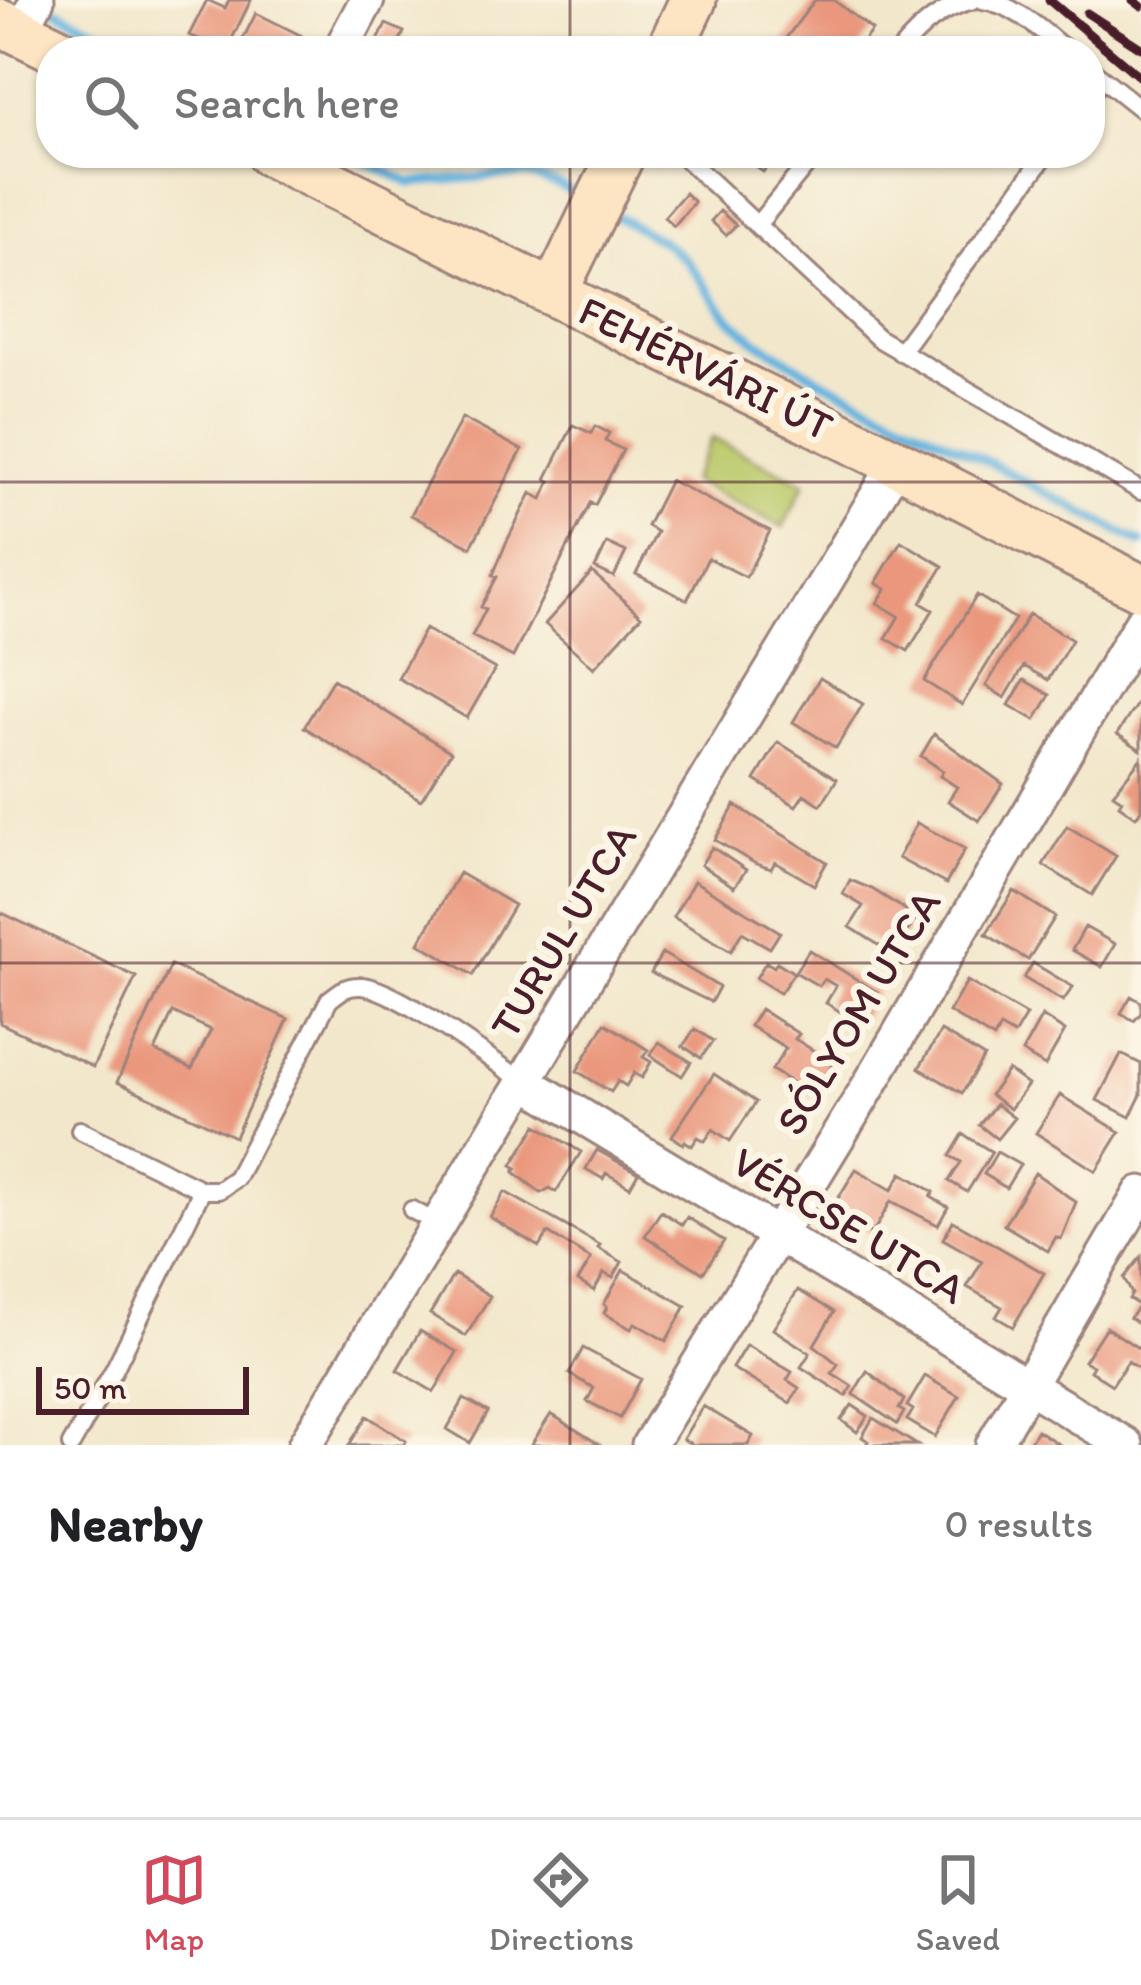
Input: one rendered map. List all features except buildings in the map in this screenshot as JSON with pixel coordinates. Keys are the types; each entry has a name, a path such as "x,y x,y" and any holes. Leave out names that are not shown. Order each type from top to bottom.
{"main road":[{"path":"676,36 693,0"},
{"name":"FEHÉRVÁRI ÚT","path":"306,168 1141,588"},
{"path":"554,293 615,168"}],"street":[{"path":"348,36 367,0"},
{"name":"TURUL UTCA","path":"305,1445 425,1217 525,1082 897,463"},
{"name":"SÓLYOM UTCA","path":"649,1445 1141,623"},
{"name":"VÉRCSE UTCA","path":"525,1082 1126,1445"},
{"path":"992,1445 1141,1193"}],"lane":[{"path":"912,36 951,6 973,0"},
{"path":"983,0 1021,14 1048,36"},
{"path":"1105,81 1141,109"},
{"path":"696,168 856,320 900,352 1141,491"},
{"path":"757,225 804,168"},
{"path":"900,352 1036,168"},
{"path":"80,1130 202,1190 219,1190 236,1178 329,1000 347,986 368,986 393,997 525,1082"},
{"path":"71,1445 114,1370 202,1190"}],"green space":[{"path":"712,438 805,483 783,527 691,481"}],"waterway":[{"path":"48,6 108,36"},
{"path":"378,168 410,183 526,174 581,198"},
{"path":"611,213 686,260 728,317 755,340 821,380 1141,543"}],"railway":[{"path":"1049,0 1091,36"},
{"path":"1133,0 1141,6"},
{"path":"1087,13 1141,48"},
{"path":"1105,47 1141,78"}]}
